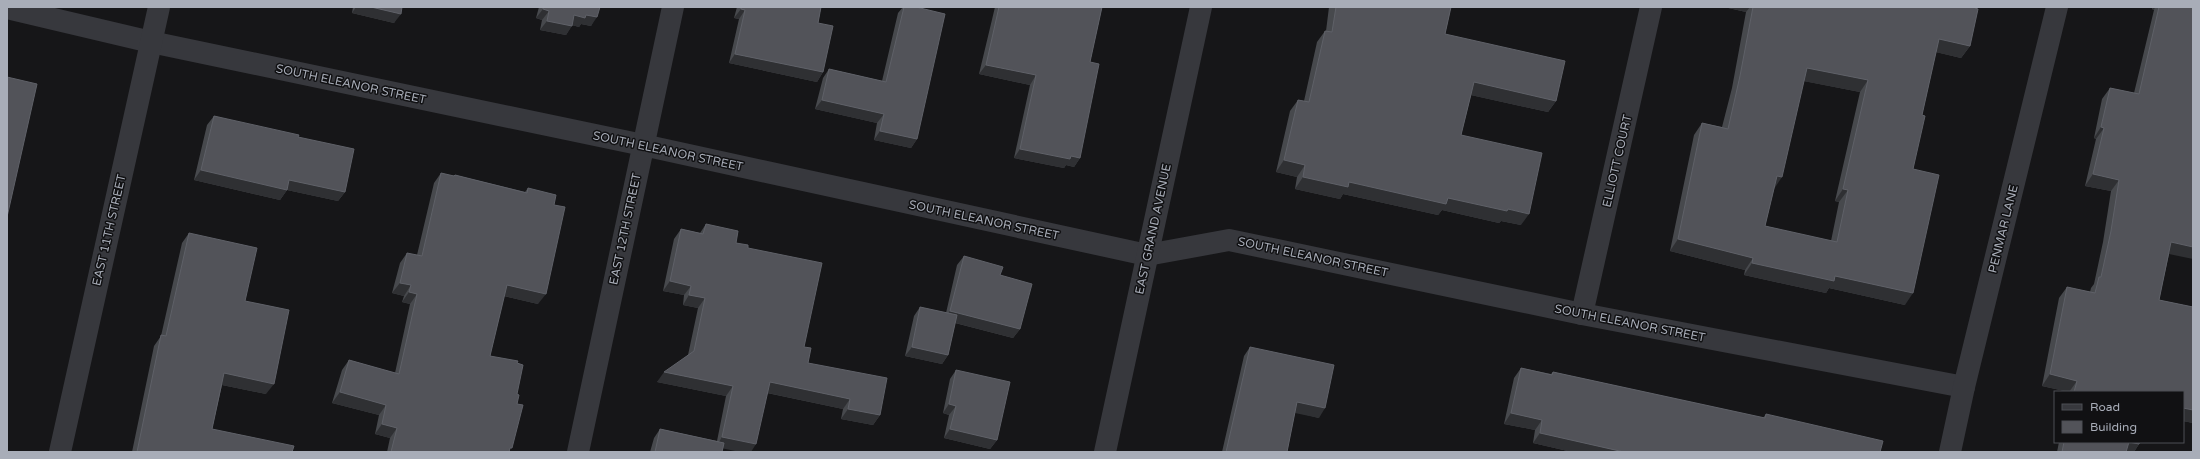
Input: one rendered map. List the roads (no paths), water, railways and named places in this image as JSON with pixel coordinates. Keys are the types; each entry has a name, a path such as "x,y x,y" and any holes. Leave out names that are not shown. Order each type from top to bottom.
{"street":[{"name":"EAST 11TH STREET","path":"60,452 158,7"},
{"name":"EAST 12TH STREET","path":"578,452 673,7"},
{"name":"EAST GRAND AVENUE","path":"1105,452 1201,7"},
{"name":"ELLIOTT COURT","path":"1582,314 1651,7"},
{"name":"PENMAR LANE","path":"1950,452 1964,387 2057,7"},
{"name":"SOUTH ELEANOR STREET","path":"7,8 151,42 643,145 1147,255 1229,240 1582,314 1964,387"}]}
